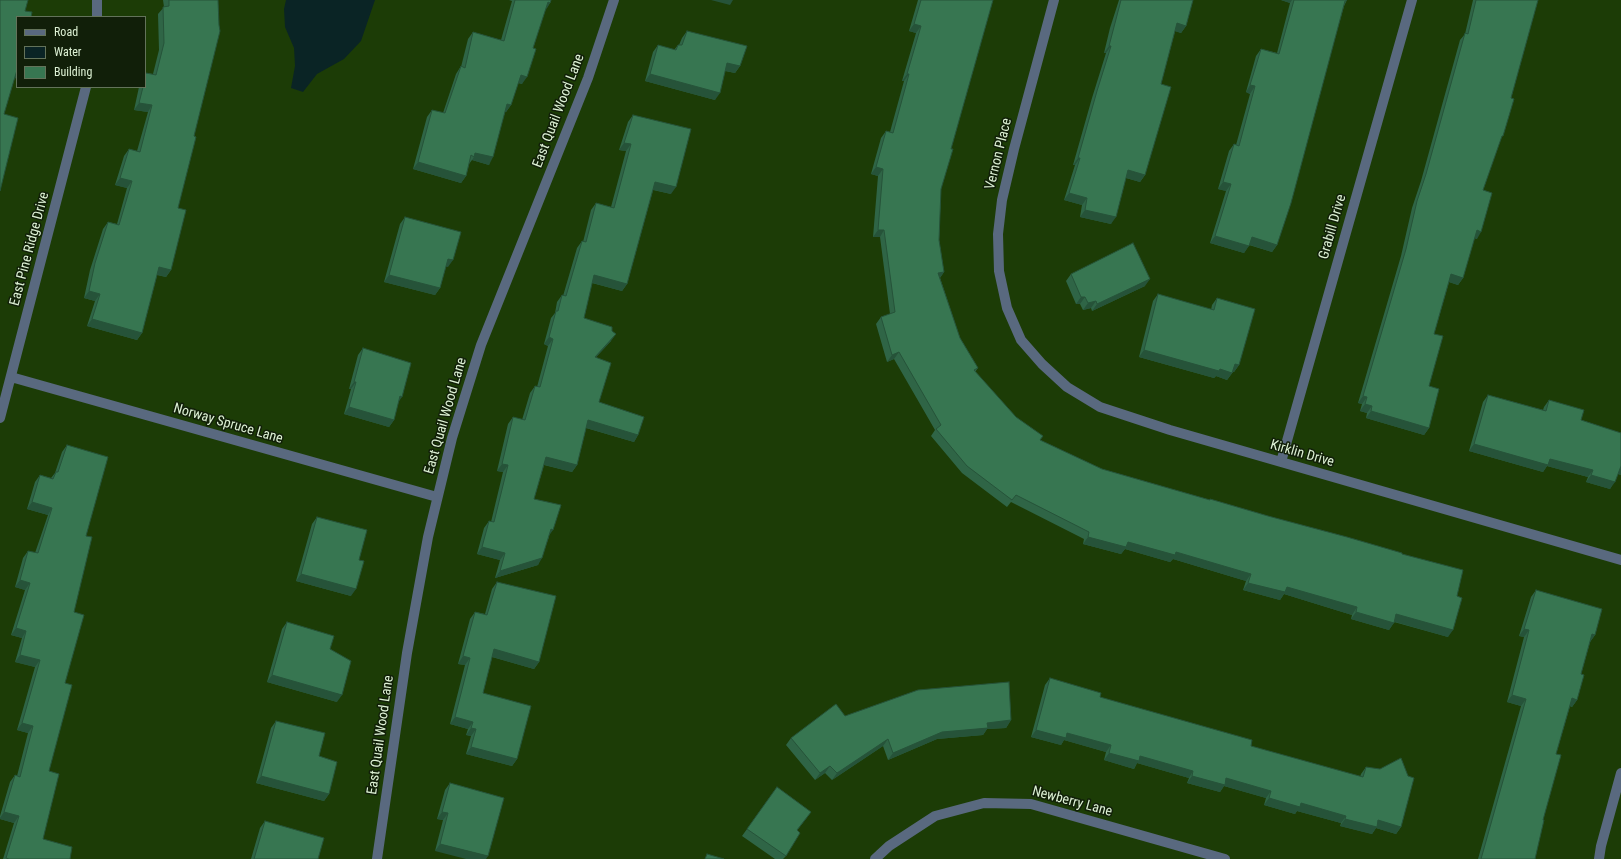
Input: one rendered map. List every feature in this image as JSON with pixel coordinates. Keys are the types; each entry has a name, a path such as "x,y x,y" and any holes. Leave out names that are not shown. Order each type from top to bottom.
{"street":[{"path":"97,0 97,16"},
{"name":"East Quail Wood Lane","path":"377,859 407,653 428,538 452,438 481,345 588,78 614,0"},
{"name":"Vernon Place","path":"1012,317 1007,308 999,271 998,234 1002,200 1014,149 1054,0"},
{"name":"Grabill Drive","path":"1281,462 1412,0"},
{"name":"East Pine Ridge Drive","path":"0,418 86,88"},
{"name":"Kirklin Drive","path":"1012,317 1021,340 1042,364 1067,387 1100,407 1170,430 1621,560"},
{"name":"Norway Spruce Lane","path":"11,378 437,497"},
{"path":"1599,859 1601,846 1621,773"},
{"name":"Newberry Lane","path":"875,859 889,846 935,816 984,803 1031,804 1225,859"}],"water":[{"path":"286,0 375,0 361,41 344,59 317,74 303,92 291,88 295,66 294,48 285,27 284,9"}],"building":[{"path":"0,0 28,0 25,11 32,12 31,16 16,16 16,73 4,114 18,118 0,191"},
{"path":"169,0 218,0 220,31 178,208 186,210 171,270 159,267 142,333 92,319 100,294 89,291 95,263 108,222 119,225 132,181 120,178 129,149 140,152 152,105 139,103 143,88 146,88 146,73 156,75 164,43 163,7 169,6"},
{"path":"515,0 551,0 550,3 548,2 533,48 536,49 527,77 521,75 511,105 507,104 493,157 475,153 474,157 471,155 466,176 418,162 432,110 445,113 461,66 465,68 473,32 504,41"},
{"path":"921,0 993,0 941,189 939,240 944,272 938,273 960,338 978,368 974,370 1016,417 1043,436 1040,440 1102,469 1463,570 1457,596 1462,598 1453,630 1396,614 1394,623 1356,612 1357,607 1287,587 1285,592 1248,583 1251,574 1176,552 1175,555 1128,542 1126,547 1088,537 1089,532 1016,495 1012,500 967,466 936,429 941,425 899,352 892,355 881,317 895,312 884,230 878,230 883,169 876,167 886,131 893,133 909,74 907,74 921,26 914,24"},
{"path":"1121,0 1193,0 1186,26 1177,23 1161,84 1171,87 1145,175 1128,170 1116,217 1085,210 1087,198 1069,193 1111,46 1109,46"},
{"path":"1294,0 1347,0 1345,1 1291,203 1277,245 1252,237 1249,246 1215,236 1231,184 1223,182 1234,144 1239,146 1255,86 1250,85 1261,49 1279,54"},
{"path":"1476,0 1538,0 1511,98 1514,99 1503,136 1483,190 1492,193 1481,232 1477,230 1463,278 1451,274 1434,334 1443,336 1429,386 1439,389 1429,428 1371,411 1372,406 1365,404 1367,397 1363,396 1406,249 1417,201 1426,174 1465,33 1468,34"},
{"path":"687,31 747,46 740,66 727,63 720,93 650,74 658,45 676,50 678,45 682,45"},
{"path":"633,115 691,129 676,187 655,182 627,284 594,275 584,318 612,327 612,331 616,334 595,357 611,363 599,402 644,417 638,435 588,420 577,465 546,457 534,499 561,505 553,530 551,529 542,558 500,571 505,553 482,547 489,521 494,522 508,465 502,464 513,417 525,420 535,386 540,387 553,339 549,337 556,311 558,311 562,295 566,296 582,241 586,242 596,203 614,208 631,144 624,143"},
{"path":"405,217 461,232 453,260 448,259 440,288 389,275"},
{"path":"1133,243 1150,279 1097,304 1096,301 1088,303 1085,297 1081,297 1071,274"},
{"path":"1158,294 1214,310 1217,298 1255,309 1239,365 1235,364 1232,373 1220,369 1219,371 1144,350"},
{"path":"363,348 411,363 394,420 349,407"},
{"path":"1488,395 1546,411 1549,400 1584,410 1581,420 1621,433 1621,466 1615,482 1591,475 1593,470 1550,459 1548,465 1474,444"},
{"path":"67,445 108,457 86,536 92,537 74,612 84,615 65,683 72,685 49,771 59,774 43,839 72,847 70,859 9,859 6,858 19,816 4,812 15,775 20,777 33,726 22,723 40,660 20,655 26,631 16,628 30,583 20,580 28,551 38,553 52,508 32,502 40,475 53,479 56,472 58,472"},
{"path":"317,517 367,530 359,560 364,561 356,589 301,574"},
{"path":"497,582 556,596 539,662 494,649 483,693 531,706 517,759 471,747 476,729 471,728 473,722 455,717 470,658 463,656 475,612 487,615"},
{"path":"1536,590 1602,609 1595,635 1592,634 1581,674 1584,675 1577,700 1572,698 1556,754 1561,755 1543,820 1535,859 1481,859 1526,699 1512,695 1529,630 1524,629"},
{"path":"287,622 334,636 330,649 351,661 342,695 272,675"},
{"path":"1050,678 1101,693 1100,697 1252,740 1251,746 1363,777 1366,767 1380,769 1401,758 1408,776 1414,778 1401,827 1378,820 1377,827 1345,819 1346,816 1301,803 1300,807 1269,798 1271,791 1226,778 1225,785 1192,776 1193,771 1140,756 1139,761 1109,753 1111,745 1067,733 1066,738 1036,730"},
{"path":"1009,682 1011,720 987,723 988,728 942,732 893,753 888,739 837,773 830,766 820,773 791,738 836,704 845,716 918,690"},
{"path":"276,721 325,733 319,756 337,762 329,794 261,776"},
{"path":"450,783 504,798 488,856 440,844 448,813 442,812"},
{"path":"777,787 811,812 797,830 800,833 786,856 747,829"},
{"path":"265,821 324,838 318,859 254,859"},
{"path":"707,854 724,859 705,859"}]}
